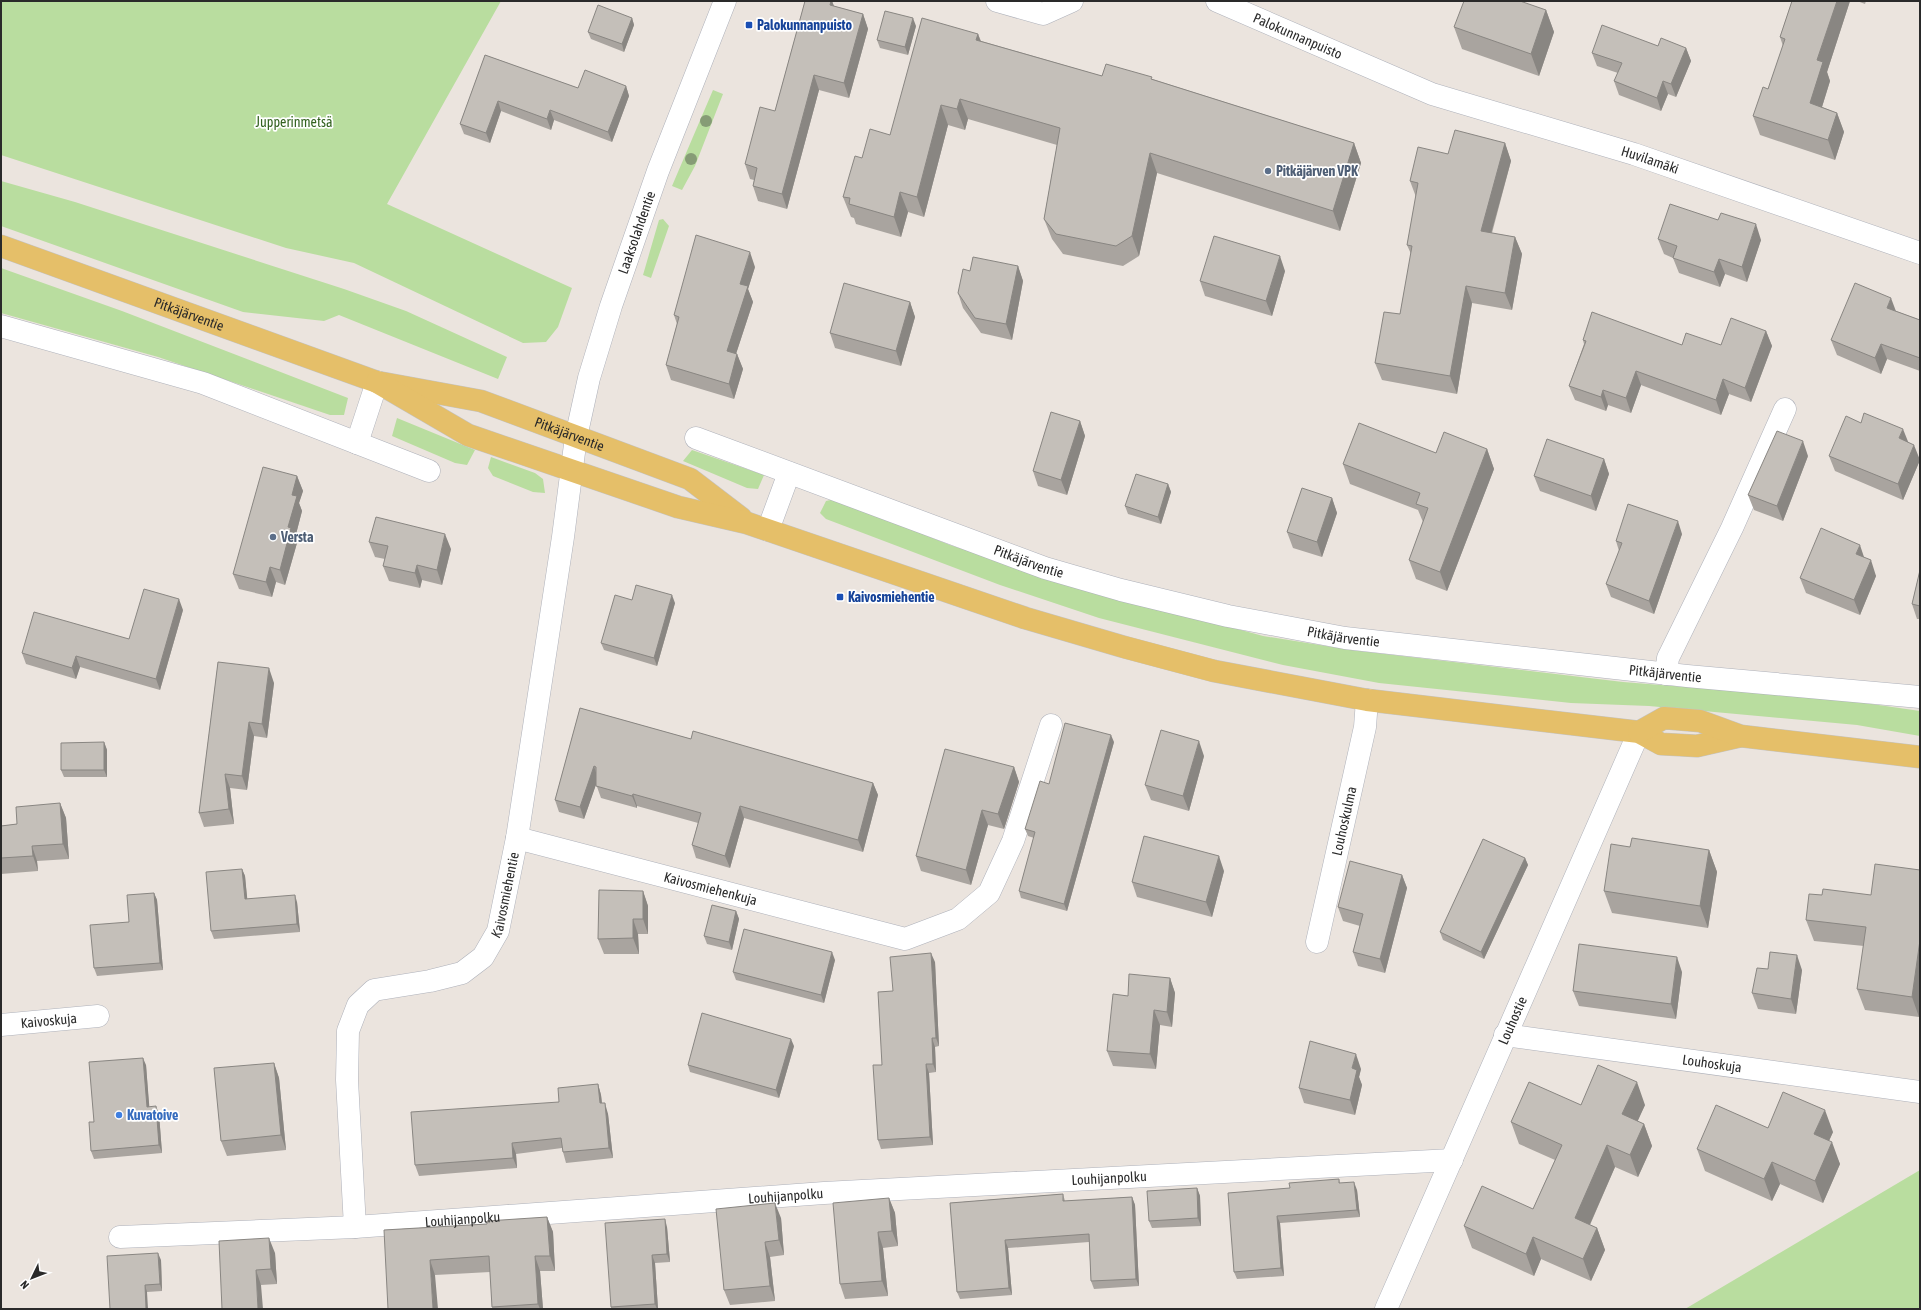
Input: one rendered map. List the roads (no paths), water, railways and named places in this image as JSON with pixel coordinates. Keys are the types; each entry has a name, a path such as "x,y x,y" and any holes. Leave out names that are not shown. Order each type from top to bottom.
{"main road":[{"name":"Pitkäjärventie","path":"1,246 378,382 481,401 576,436 690,479 747,522"},
{"name":"Pitkäjärventie","path":"378,382 468,435 571,471 678,507 747,522 1025,618 1214,671 1367,700 1639,732 1661,744 1697,746 1741,736 1920,757"}],"street":[{"name":"Laaksolahdentie","path":"571,471 576,436 589,378 611,306 658,171 725,1"},
{"path":"997,1 1043,14 1072,1"},
{"name":"Palokunnanpuisto","path":"1217,1 1379,70"},
{"name":"Huvilamäki","path":"1379,70 1432,94 1634,154 1920,253"},
{"path":"1,326 204,383 429,471"},
{"path":"357,443 378,382"},
{"path":"1666,674 1668,658 1732,528 1785,409"},
{"name":"Pitkäjärventie","path":"696,438 1045,568 1120,590 1228,616 1345,638 1666,674 1920,697"},
{"name":"Kaivosmiehentie","path":"355,1227 347,1080 348,1031 358,1005 374,990 430,981 462,973 483,957 498,931 517,838 563,537 571,471"},
{"path":"768,530 789,473"},
{"name":"Louhoskulma","path":"1317,942 1365,727 1367,700"},
{"name":"Kaivosmiehenkuja","path":"517,838 904,939 958,919 989,893 1013,841 1051,725"},
{"name":"Louhostie","path":"1386,1309 1639,732"},
{"name":"Kaivoskuja","path":"1,1024 98,1016"},
{"name":"Louhoskuja","path":"1505,1035 1920,1092"},
{"name":"Louhijanpolku","path":"120,1237 355,1227 824,1193 1452,1160"}],"place":[{"name":"Palokunnanpuisto","path":"749,25"},
{"name":"Pitkäjärven VPK","path":"1268,171"},
{"name":"Versta","path":"273,537"},
{"name":"Kaivosmiehentie","path":"840,597"},
{"name":"Kuvatoive","path":"119,1115"}],"park label":[{"name":"Jupperinmetsä","path":"294,122"}]}
